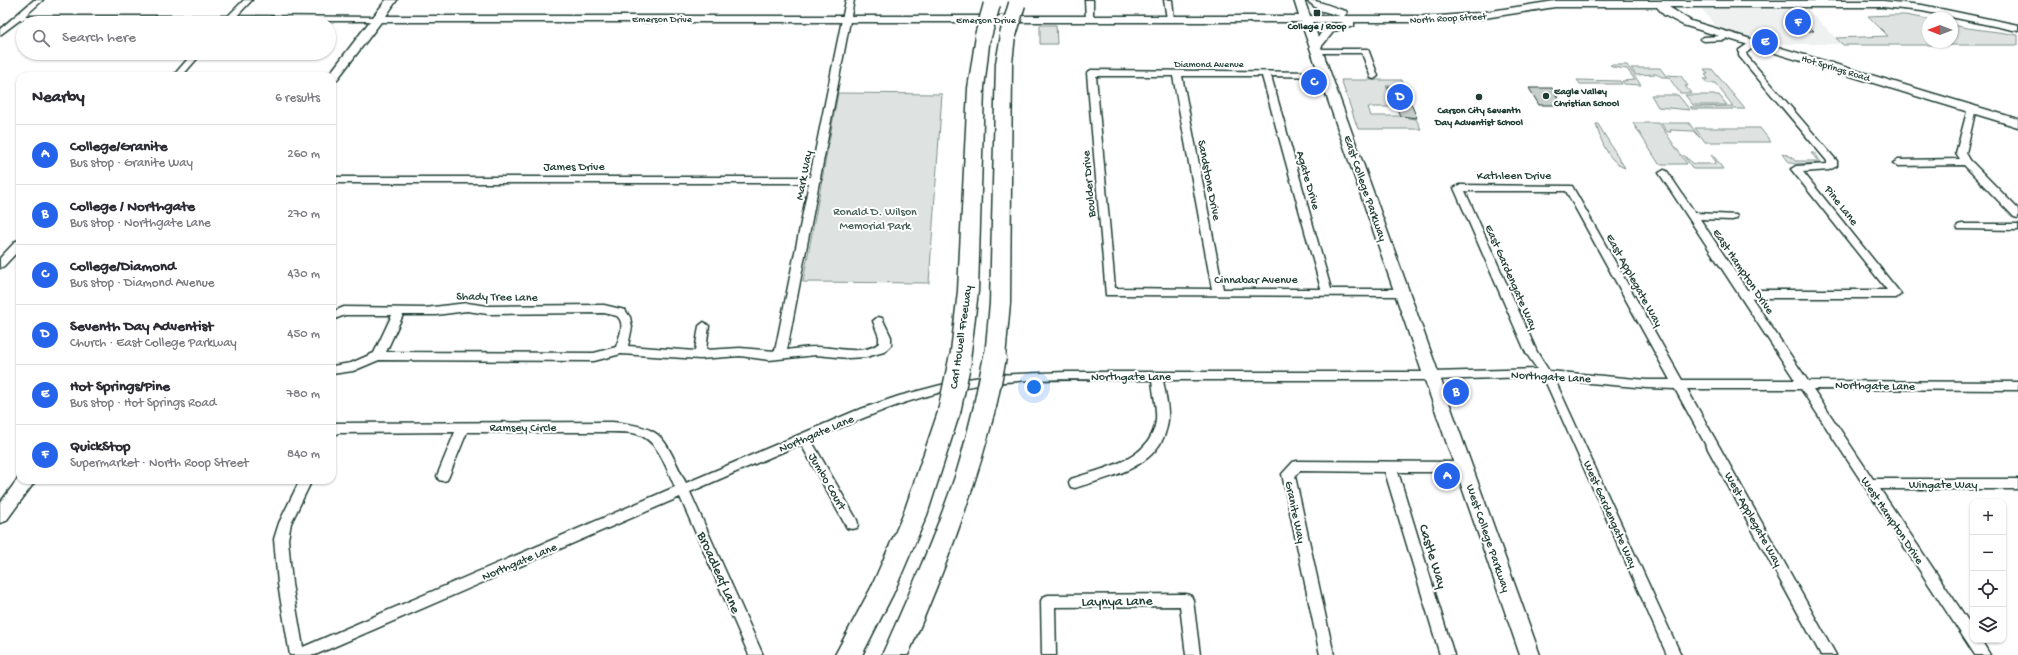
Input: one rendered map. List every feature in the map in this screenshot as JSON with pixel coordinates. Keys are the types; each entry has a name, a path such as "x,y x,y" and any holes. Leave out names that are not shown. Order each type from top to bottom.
{"highway":[{"name":"Carl Howell Freeway","path":"848,655 882,594 914,515 949,412 960,360 968,292 976,88 983,36 993,2"},
{"path":"895,655 922,596 968,473 985,406 995,357 1000,303 1004,63 1008,36 1017,2"}],"main road":[{"path":"336,74 392,0"},
{"name":"East College Parkway","path":"1300,0 1432,376"},
{"path":"1311,0 1323,8 1331,11 1377,19"},
{"name":"North Roop Street","path":"1306,19 1462,18 1543,6 1657,2 1907,3 2018,28"},
{"name":"Hot Springs Road","path":"1657,2 1672,16 1687,23 1755,42 2018,123"},
{"path":"1605,4 1637,9 1687,23"},
{"name":"Emerson Drive","path":"378,19 1306,19"},
{"path":"1317,48 1330,30 1341,25 1377,19"},
{"name":"West College Parkway","path":"1432,376 1530,655"},
{"path":"0,516 25,484"}],"street":[{"path":"20,16 39,0"},
{"path":"233,16 248,0"},
{"name":"Mark Way","path":"780,355 816,180 850,0"},
{"path":"1089,0 1090,19"},
{"path":"1168,0 1171,19"},
{"name":"Emerson Drive","path":"336,20 378,19"},
{"path":"0,33 16,20"},
{"name":"Pine Lane","path":"1744,294 1896,294 1796,168 1829,167 1832,166 1832,161 1743,56 1742,52 1755,42"},
{"path":"1317,48 1364,52 1374,76"},
{"path":"181,72 192,60"},
{"name":"Diamond Avenue","path":"1091,73 1326,74"},
{"name":"Boulder Drive","path":"1091,73 1110,292"},
{"name":"Sandstone Drive","path":"1177,74 1218,292"},
{"name":"Agate Drive","path":"1266,74 1327,293"},
{"path":"1972,108 1960,153 1966,162 2018,215"},
{"path":"1898,163 1966,162"},
{"name":"East Hampton Drive","path":"1664,173 1691,216 1804,384"},
{"name":"James Drive","path":"336,180 816,180"},
{"name":"Kathleen Drive","path":"1459,188 1568,188"},
{"name":"East Gardengate Way","path":"1459,188 1532,353 1545,375"},
{"name":"East Applegate Way","path":"1568,188 1679,384"},
{"path":"1691,216 1732,217"},
{"path":"1962,227 2018,228"},
{"path":"0,264 16,247"},
{"name":"Cinnabar Avenue","path":"1110,292 1402,293"},
{"name":"Shady Tree Lane","path":"336,314 344,310 437,310 459,306 472,306 488,310 614,310 622,313 627,319 628,324 621,350"},
{"path":"378,356 400,310"},
{"path":"336,369 353,367 378,356 594,357 621,350 700,355 740,352 769,356 816,351 848,354 870,353 885,345 885,337 878,322"},
{"path":"700,355 704,326"},
{"name":"Northgate Lane","path":"298,655 859,414 899,400 960,384 995,379 1041,377 1432,376 1529,373 1646,384 2018,386"},
{"name":"West Gardengate Way","path":"1545,375 1552,384 1674,655"},
{"path":"1075,483 1134,462 1146,454 1158,436 1162,419 1157,376"},
{"name":"West Applegate Way","path":"1679,384 1829,655"},
{"name":"West Hampton Drive","path":"1804,384 1983,655"},
{"path":"443,476 464,427"},
{"name":"Ramsey Circle","path":"336,428 464,427 637,429 653,436 659,442 683,490"},
{"name":"Jumbo Court","path":"804,438 852,524"},
{"name":"Granite Way","path":"1327,655 1288,474 1297,466 1464,466"},
{"name":"Castle Way","path":"1390,466 1447,655"},
{"path":"298,655 285,584 281,539 285,523 304,484"},
{"name":"Wingate Way","path":"1869,484 2018,484"},
{"name":"Broadleaf Lane","path":"683,490 756,655"},
{"name":"Laynya Lane","path":"1049,655 1048,601 1186,600 1193,655"}],"shaded area":[{"path":"1702,9 1808,10 1842,44 1774,44 1716,27"}],"green space":[{"path":"1905,15 1922,18 1922,45 1843,45 1836,38 1888,36 1868,16"},
{"path":"1040,25 1056,25 1057,44 1040,44"},
{"path":"1958,26 2018,35 2018,45 1958,45"},
{"path":"1610,65 1627,65 1641,85 1624,84 1622,81 1635,80 1627,69 1612,67"},
{"path":"1631,68 1660,68 1667,77 1662,77 1656,74 1636,75"},
{"path":"1704,69 1712,69 1745,109 1692,109 1690,107 1733,106 1715,83 1707,83 1704,79 1708,79 1705,74 1708,74"},
{"path":"1667,75 1681,76 1688,86 1685,86 1691,93 1680,93"},
{"path":"1341,80 1402,80 1404,86 1386,86 1395,107 1368,107 1371,116 1407,116 1408,118 1416,119 1421,129 1358,129"},
{"path":"1577,80 1620,81 1622,84 1580,84"},
{"name":"Ronald D. Wilson Memorial Park","path":"838,93 942,94 929,283 803,282"},
{"path":"1651,95 1678,95 1690,110 1658,107"},
{"path":"1685,95 1719,95 1727,105 1693,105"},
{"path":"1633,123 1659,123 1687,164 1659,164"},
{"path":"1661,123 1689,123 1700,138 1693,131 1670,130 1671,132 1667,132"},
{"path":"1596,124 1598,124 1625,168 1614,161 1606,150"},
{"path":"1695,128 1760,128 1771,142 1705,142"},
{"path":"1782,153 1792,157 1795,161 1818,161 1811,153 1814,153 1822,163 1794,164 1788,161"},
{"path":"1683,155 1694,164 1714,164 1716,162 1711,155 1713,155 1723,169 1693,169"}],"building":[{"path":"1788,18 1801,18 1814,31 1801,31"},
{"path":"1388,87 1404,87 1417,118 1400,116"},
{"name":"Eagle Valley Christian School","path":"1529,88 1552,88 1562,105 1539,105"}],"place":[{"name":"College / Roop","path":"1317,13"},
{"name":"QuickStop","path":"1798,22"},
{"name":"Hot Springs/Pine","path":"1765,42"},
{"name":"College/Diamond","path":"1314,82"},
{"name":"Eagle Valley Christian School","path":"1546,96"},
{"name":"Seventh Day Adventist","path":"1400,97"},
{"name":"Carson City Seventh Day Adventist School","path":"1479,97"},
{"name":"College / Northgate","path":"1456,392"},
{"name":"College/Granite","path":"1447,476"}]}
